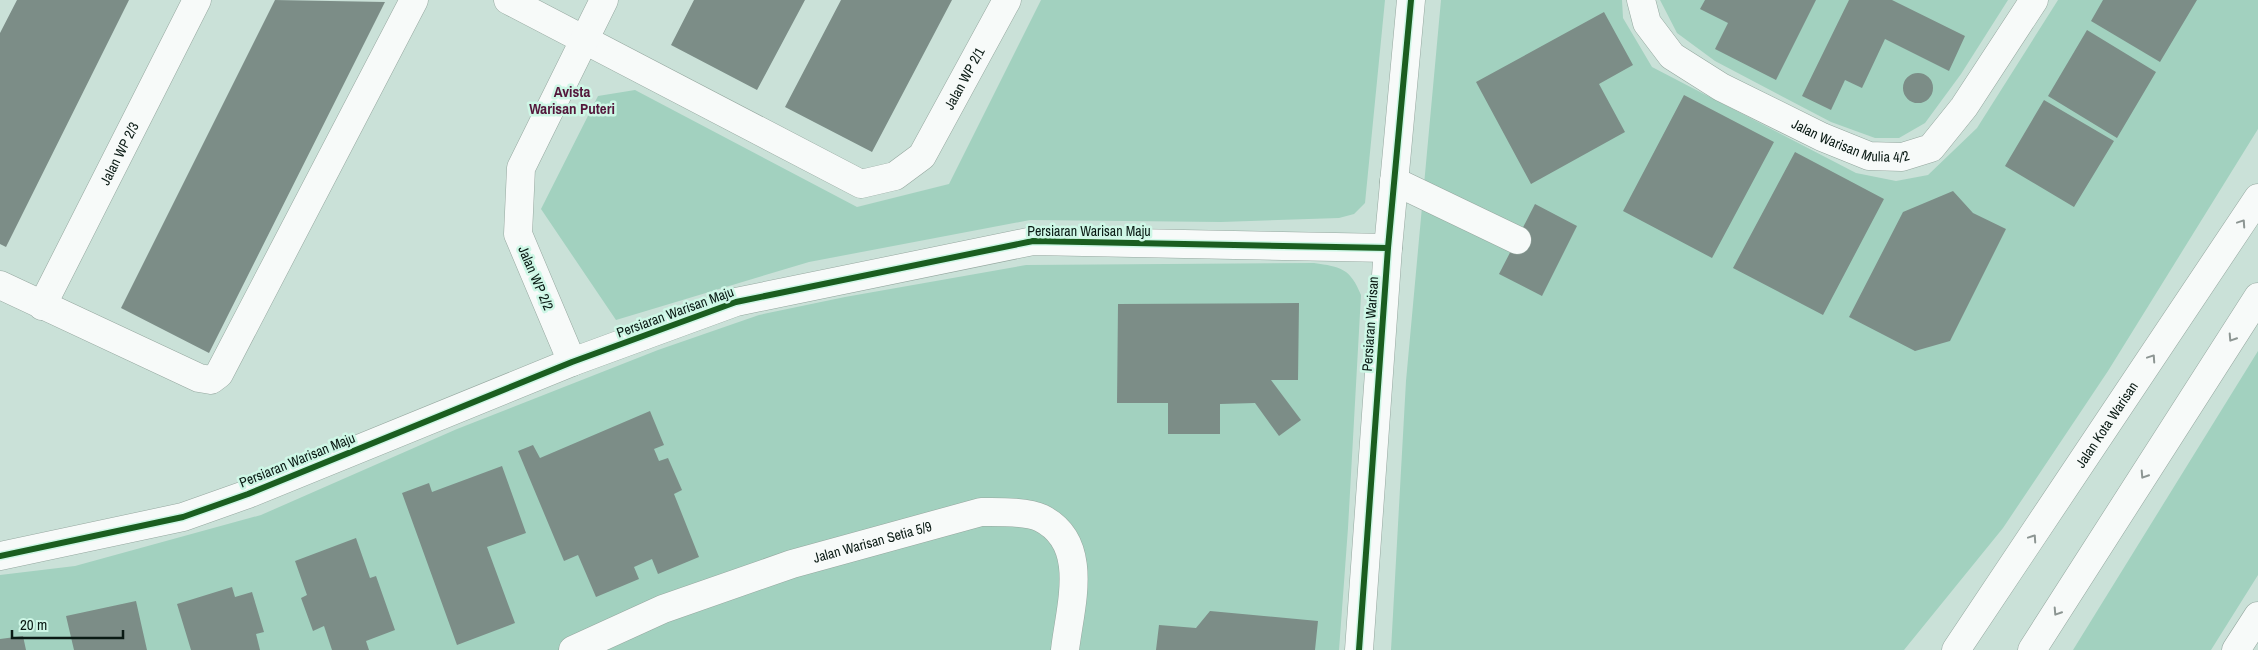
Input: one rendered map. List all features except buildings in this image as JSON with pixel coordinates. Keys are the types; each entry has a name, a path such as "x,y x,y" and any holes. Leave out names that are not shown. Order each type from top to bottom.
{"street":[{"name":"Jalan WP 2/3","path":"42,306 197,0"},
{"path":"0,285 198,378 211,380 219,374 414,0"},
{"path":"508,0 584,39"},
{"name":"Jalan WP 2/2","path":"572,362 518,234 521,168 604,0"},
{"name":"Jalan WP 2/1","path":"584,39 861,184 895,176 922,156 1007,0"},
{"name":"Persiaran Warisan","path":"1359,650 1388,248 1412,0"},
{"name":"Jalan Warisan Mulia 4/2","path":"1641,0 1646,23 1672,56 1721,87 1822,137 1869,156 1902,157 1931,148 1964,107 2034,0"},
{"path":"1394,182 1517,240"},
{"name":"Jalan Kota Warisan","path":"1956,650 2018,560 2258,198"},
{"name":"Persiaran Warisan Maju","path":"0,556 183,516 248,494 572,362 736,302 1033,241 1388,248"},
{"path":"2036,645 2258,297"},
{"name":"Jalan Warisan Setia 5/9","path":"574,650 663,609 792,564 981,512 1010,513 1041,518 1065,537 1072,553 1074,572 1065,650"},
{"path":"1944,650 2018,560"},
{"path":"2236,650 2258,616"}],"green space":[{"path":"1041,0 1385,0 1365,203 1354,214 1339,218 1221,222 1030,220 809,262 616,320 541,209 598,96 635,90 857,207 949,184"},
{"path":"1441,0 1622,0 1623,18 1652,67 1856,173 1896,181 1928,175 1977,128 2058,0 2258,0 2258,129 2108,371 2003,528 1904,650 1391,650 1406,381"},
{"path":"1660,0 2008,0 1961,74 1925,123 1899,138 1875,138 1831,122 1715,61 1677,33"},
{"path":"1314,263 1344,270 1353,279 1361,295 1339,650 0,650 0,575 75,566 261,515 457,429 658,350 759,315 845,297 1026,265"},
{"path":"2258,351 2258,575 2211,650 2073,650"}],"cycle path":[{"path":"1359,650 1388,248 1411,0"},
{"path":"0,556 183,517 248,494 572,362 736,302 1033,241 1388,248"}],"district":[{"name":"Avista Warisan Puteri","path":"572,100"}]}
